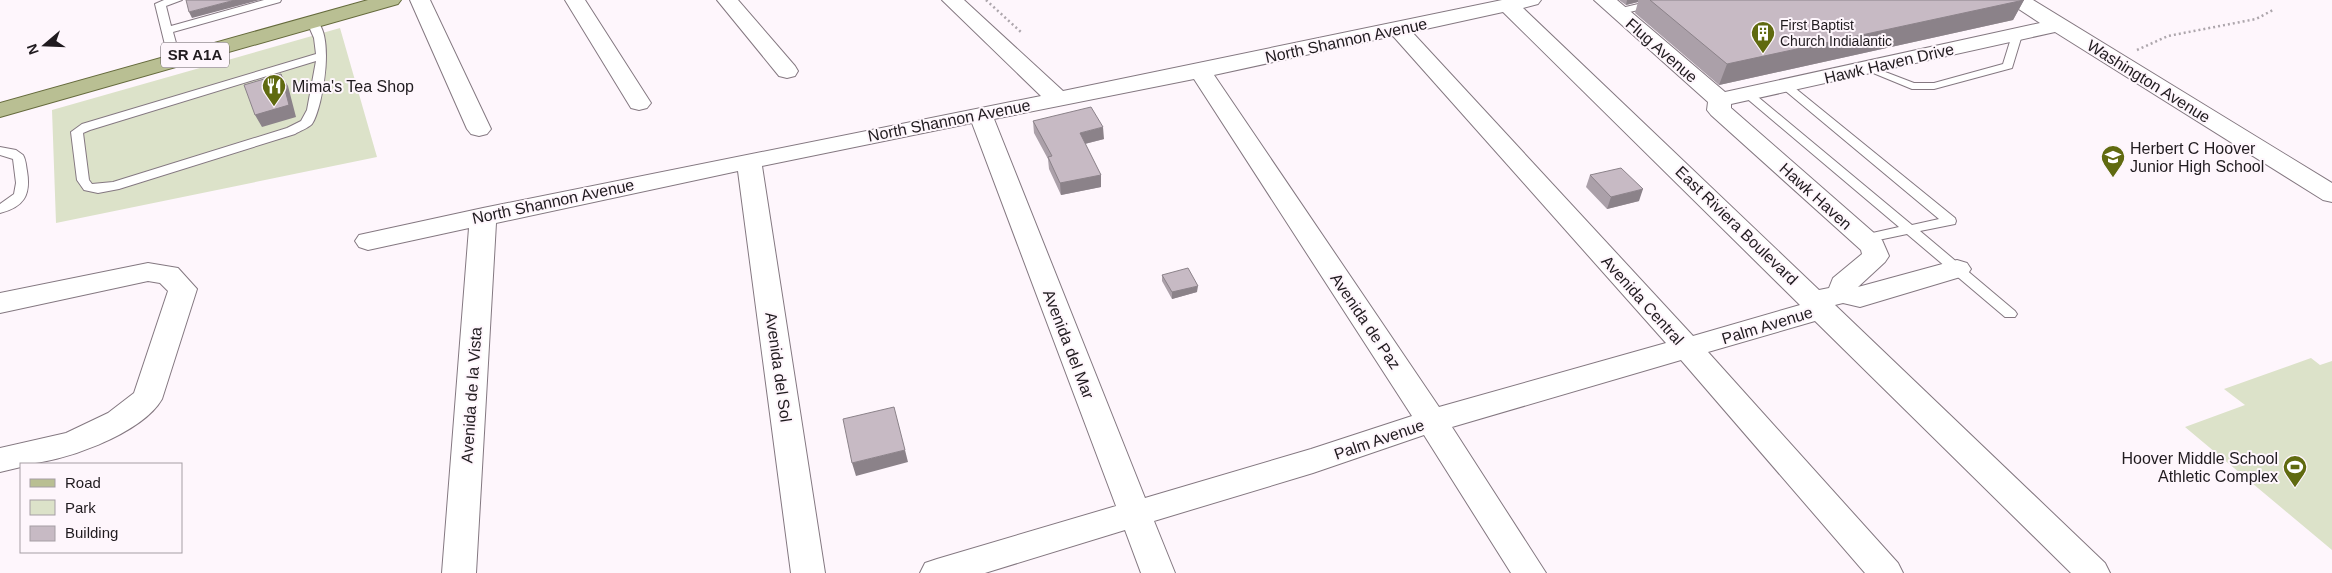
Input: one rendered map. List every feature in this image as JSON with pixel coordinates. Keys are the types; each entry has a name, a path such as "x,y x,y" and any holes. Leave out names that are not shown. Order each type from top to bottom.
{"main road":[{"name":"SR A1A","path":"0,110 391,0"}],"street":[{"path":"420,0 479,129"},
{"path":"576,0 639,103"},
{"path":"727,0 787,71"},
{"path":"952,0 1058,99"},
{"name":"Washington Avenue","path":"2018,0 2332,194"},
{"name":"North Shannon Avenue","path":"368,241 980,114 1200,72 1520,2"},
{"name":"East Riviera Boulevard","path":"1520,2 1826,301 2093,573"},
{"name":"Flug Avenue","path":"1611,6 1720,100"},
{"name":"Hawk Haven Drive","path":"1720,100 2058,26"},
{"name":"Avenida Central","path":"1398,30 1688,349 1886,573"},
{"name":"Avenida de Paz","path":"1200,72 1432,421 1529,573"},
{"name":"Hawk Haven","path":"1720,100 1719,110 1873,246 1876,256 1826,301"},
{"name":"Avenida del Mar","path":"980,114 1158,573"},
{"name":"Avenida del Sol","path":"749,161 808,573"},
{"name":"Avenida de la Vista","path":"459,573 483,216"},
{"path":"1826,301 1860,297 1956,269"},
{"path":"0,303 148,272 168,276 183,289 147,399 119,421 73,443 0,460"},
{"name":"Palm Avenue","path":"937,573 1313,461 1432,421 1688,349 1826,301"}],"lane":[{"path":"175,61 160,4 177,0"},
{"path":"167,30 276,0"},
{"path":"1611,6 1668,0"},
{"path":"312,22 319,38 322,56 313,110 306,123 291,131 115,186 98,189 88,187 83,180 77,132 86,127 322,56"},
{"path":"1867,68 1912,86 1934,86 2008,66 2017,35"},
{"path":"1786,86 1950,221 1864,239"},
{"path":"1748,94 2010,314"},
{"path":"0,151 12,153 18,158 22,193 17,202 0,209"}],"path":[{"path":"986,0 1022,33"},
{"path":"2133,51 2149,47 2172,35 2248,21 2271,14 2274,10"}],"green space":[{"path":"340,28 377,157 56,223 52,110"},
{"name":"Hoover Middle School Athletic Complex","path":"2311,358 2320,365 2332,361 2332,550 2185,427 2245,405 2224,389"}],"building":[{"path":"186,0 235,0 189,12"},
{"path":"1650,0 2024,0 1727,64"},
{"path":"281,74 289,105 255,115 244,85"},
{"path":"1091,107 1103,127 1080,133 1101,175 1060,183 1048,157 1052,156 1033,121"},
{"path":"1621,168 1643,189 1611,197 1590,175"},
{"path":"1188,268 1198,286 1172,292 1162,275"},
{"path":"894,407 905,450 852,463 843,419"}],"place":[{"name":"First Baptist Church Indialantic","path":"1763,54"},
{"name":"Mima's Tea Shop","path":"274,107"},
{"name":"Herbert C Hoover Junior High School","path":"2113,178"},
{"name":"Hoover Middle School Athletic Complex","path":"2295,488"}]}
